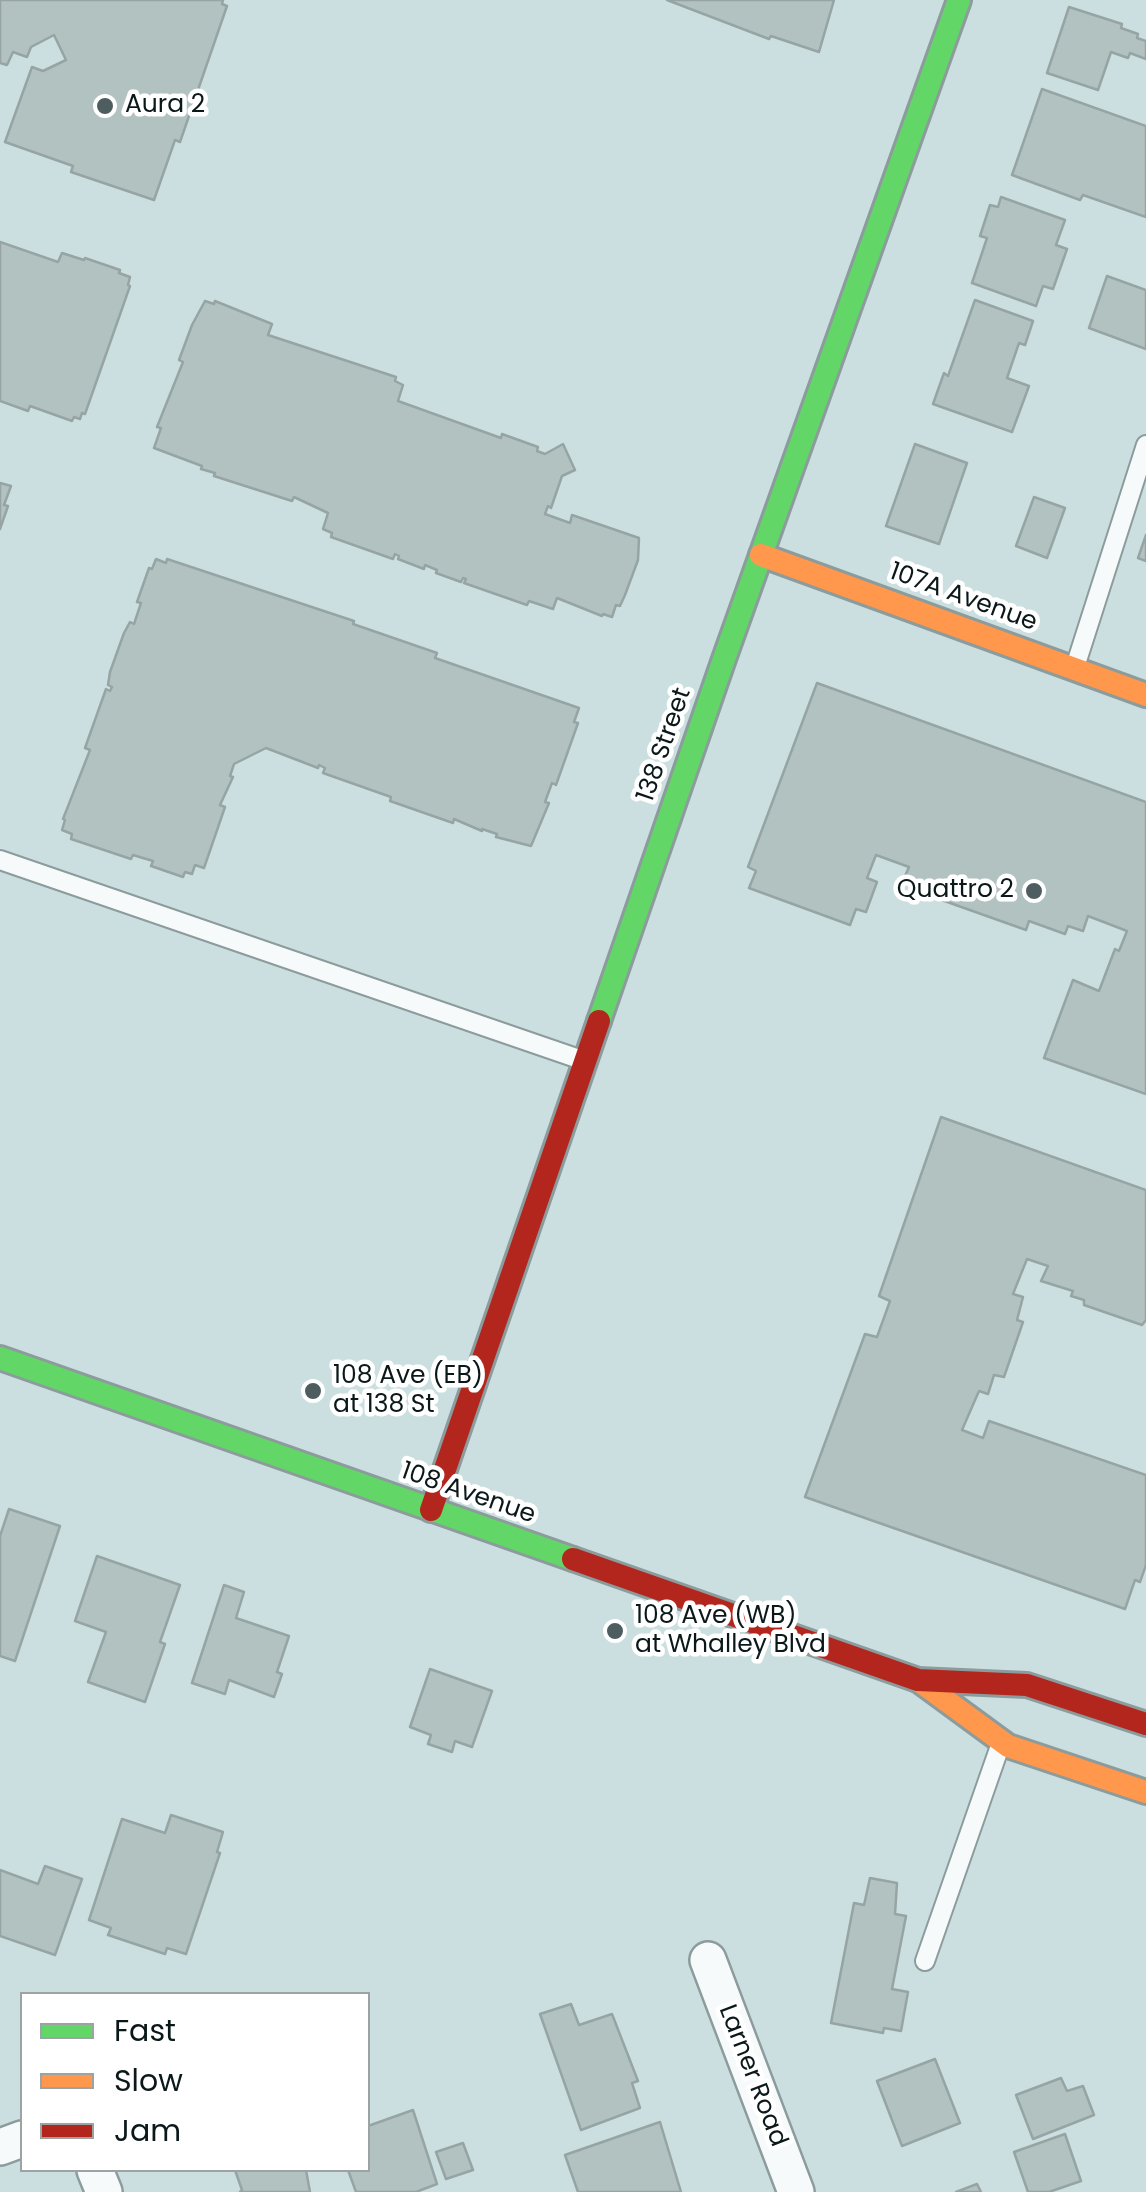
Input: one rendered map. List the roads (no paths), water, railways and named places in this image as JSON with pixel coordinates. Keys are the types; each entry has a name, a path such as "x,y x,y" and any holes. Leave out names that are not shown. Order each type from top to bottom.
{"street":[{"name":"138 Street","path":"430,1510 958,0"},
{"name":"107A Avenue","path":"761,555 1146,695"},
{"name":"108 Avenue","path":"0,1358 918,1680 1027,1685 1146,1723"},
{"name":"108 Avenue","path":"918,1680 1002,1741 1146,1792"},
{"name":"Larner Road","path":"708,1960 796,2192"}],"lane":[{"path":"1074,667 1146,445"},
{"path":"0,860 585,1062"},
{"path":"925,1960 1002,1741"}],"place":[{"name":"Aura 2","path":"105,106"},
{"name":"Quattro 2","path":"1034,891"},
{"name":"108 Ave (EB) at 138 St","path":"313,1391"},
{"name":"108 Ave (WB) at Whalley Blvd","path":"615,1631"}]}
